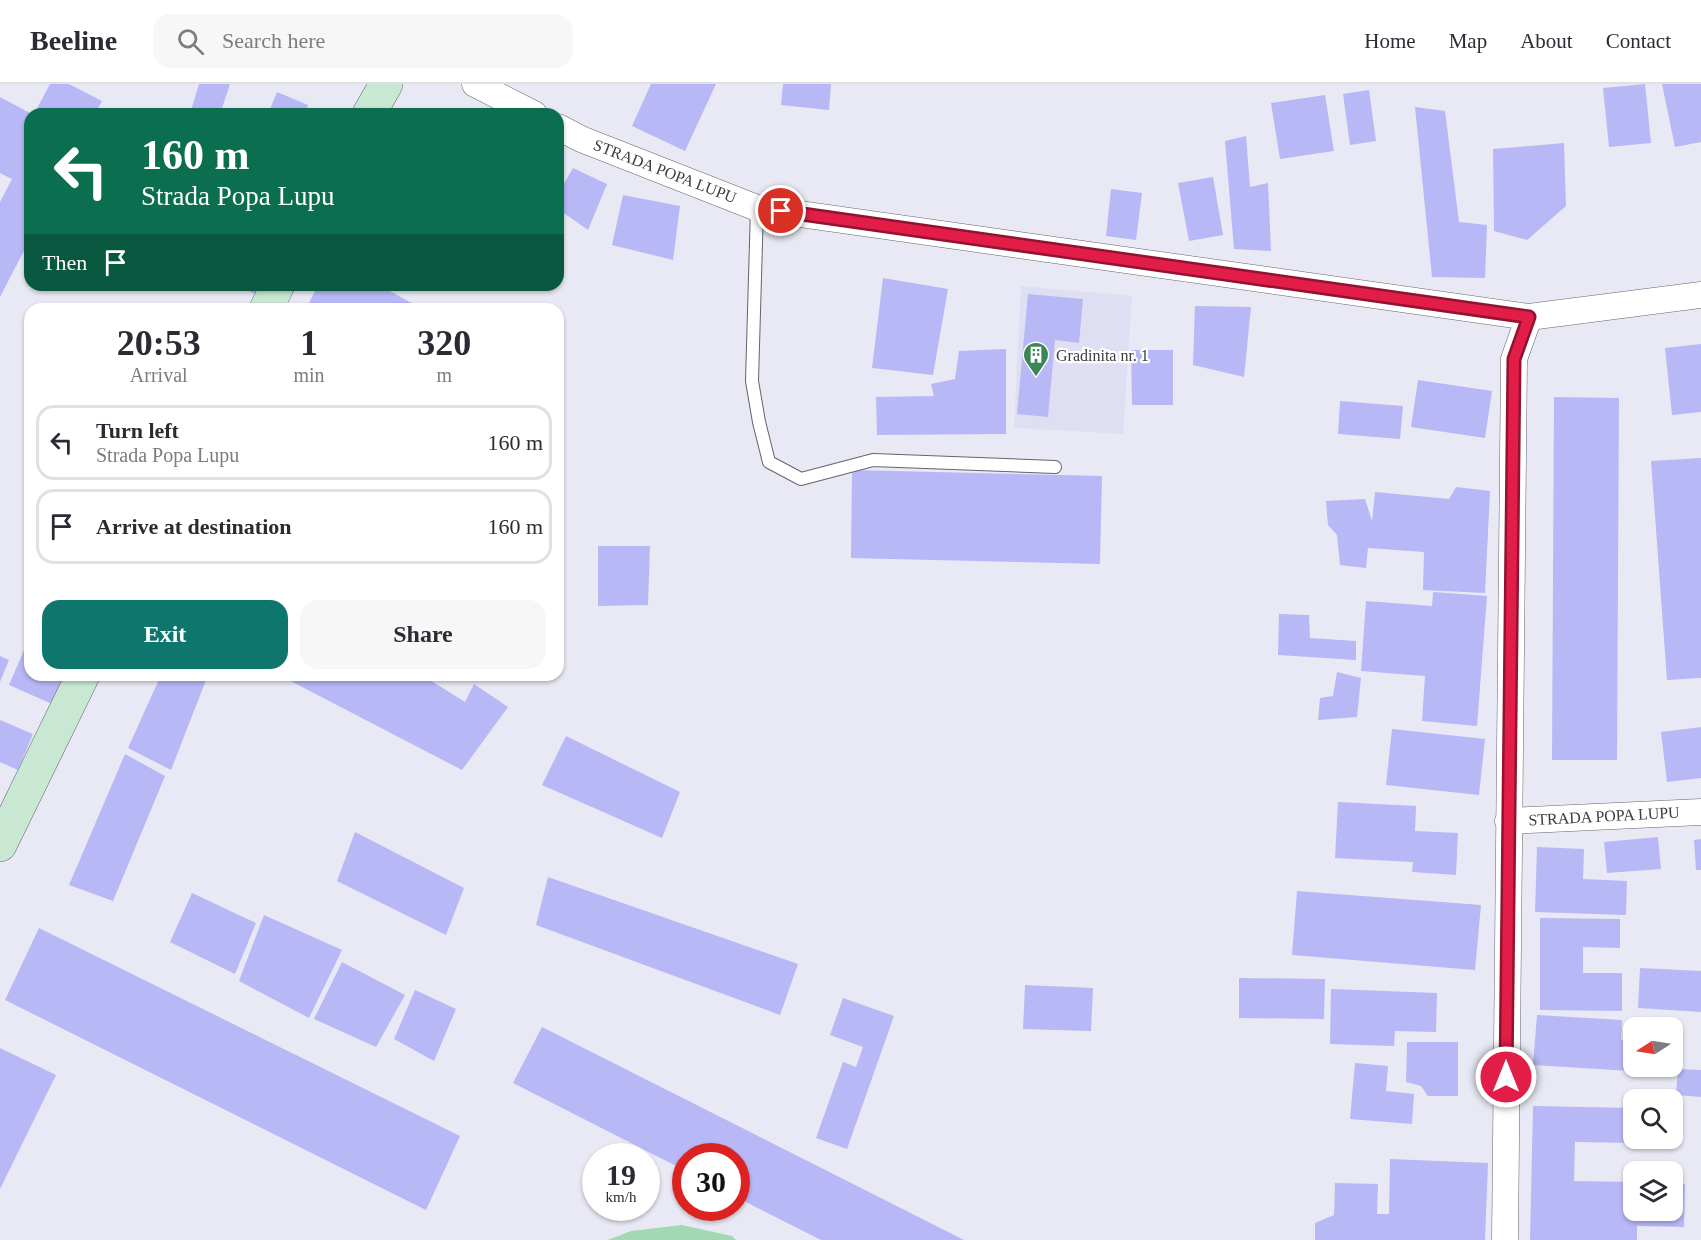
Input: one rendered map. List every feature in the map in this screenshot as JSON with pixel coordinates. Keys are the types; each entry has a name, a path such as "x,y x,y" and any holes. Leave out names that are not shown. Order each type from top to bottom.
{"main road":[{"path":"372,108 386,84"},
{"path":"0,845 80,681"}],"street":[{"path":"476,84 522,108"},
{"name":"STRADA POPA LUPU","path":"564,130 581,139 757,208 1529,317 1701,295"},
{"path":"1504,1240 1514,359 1529,317"},
{"name":"STRADA POPA LUPU","path":"1508,821 1701,812"}],"lane":[{"path":"757,208 752,381 769,462 801,480 873,460 1055,467"}],"shaded area":[{"path":"1021,286 1132,296 1123,434 1014,428"}],"green space":[{"path":"682,1225 732,1236 736,1240 608,1240 631,1231"}],"building":[{"path":"50,84 69,84 102,101 98,108 37,108"},
{"path":"199,84 230,84 222,108 192,108"},
{"path":"651,84 716,84 685,151 632,126"},
{"path":"783,84 831,84 829,110 781,105"},
{"path":"1645,84 1651,143 1609,147 1603,88"},
{"path":"1662,84 1701,84 1701,142 1675,147"},
{"path":"1369,90 1376,141 1350,145 1343,94"},
{"path":"277,92 308,105 307,108 270,108"},
{"path":"1325,95 1334,151 1280,159 1271,103"},
{"path":"0,97 24,110 24,251 0,297 0,202 12,179 0,173"},
{"path":"1415,107 1445,111 1459,222 1487,225 1485,278 1432,277"},
{"path":"1246,136 1250,187 1268,183 1271,251 1234,249 1225,141"},
{"path":"1564,143 1566,206 1527,240 1494,231 1493,149"},
{"path":"573,168 607,184 588,230 564,213 564,184"},
{"path":"1213,177 1223,235 1189,241 1178,183"},
{"path":"1111,189 1142,193 1136,240 1106,236"},
{"path":"623,195 680,206 673,260 612,245"},
{"path":"883,278 948,289 933,375 872,368"},
{"path":"315,291 390,291 411,303 309,303"},
{"name":"Gradinita nr. 1","path":"1028,294 1083,299 1079,343 1055,340 1048,417 1017,414"},
{"path":"1195,306 1251,307 1244,377 1193,365"},
{"path":"1701,344 1701,412 1672,415 1665,348"},
{"path":"1006,349 1006,434 877,435 876,397 934,396 931,384 955,379 959,351"},
{"path":"1131,350 1173,350 1173,405 1132,405"},
{"path":"1418,380 1492,391 1485,438 1411,427"},
{"path":"1554,397 1619,398 1617,760 1552,760"},
{"path":"1340,401 1403,406 1400,439 1338,434"},
{"path":"1701,458 1701,678 1667,680 1651,461"},
{"path":"852,470 1102,476 1100,564 851,558"},
{"path":"1456,487 1490,491 1485,593 1423,590 1424,552 1368,548 1366,568 1340,565 1337,535 1328,525 1326,501 1365,499 1372,521 1375,492 1449,499"},
{"path":"598,546 650,546 648,605 598,606"},
{"path":"1433,592 1487,596 1477,726 1422,721 1425,676 1361,671 1366,601 1432,606"},
{"path":"1279,614 1309,615 1310,638 1356,641 1356,660 1278,655"},
{"path":"24,650 24,681 62,681 52,704 9,685"},
{"path":"0,656 9,660 0,682"},
{"path":"1337,672 1361,678 1357,717 1318,720 1320,698 1333,696"},
{"path":"158,681 206,681 171,770 128,748"},
{"path":"291,681 432,681 465,702 474,684 508,707 462,770"},
{"path":"0,720 33,734 18,770 0,762"},
{"path":"1701,727 1701,778 1667,782 1661,732"},
{"path":"1392,729 1485,739 1479,795 1386,785"},
{"path":"566,736 680,792 662,838 542,785"},
{"path":"125,754 165,776 113,901 69,885"},
{"path":"1338,802 1416,806 1415,831 1458,833 1456,875 1412,872 1413,862 1335,858"},
{"path":"355,832 464,888 446,935 337,881"},
{"path":"1658,837 1661,869 1607,873 1604,842"},
{"path":"1701,839 1701,870 1696,870 1694,840"},
{"path":"1537,847 1584,849 1583,879 1627,881 1626,915 1535,912"},
{"path":"548,877 798,964 780,1015 536,925"},
{"path":"1297,891 1481,905 1475,970 1292,955"},
{"path":"192,893 256,923 235,974 170,942"},
{"path":"264,915 342,950 309,1018 239,981"},
{"path":"1540,918 1620,919 1620,948 1583,947 1583,973 1622,973 1622,1011 1540,1010"},
{"path":"39,928 460,1136 426,1210 5,1000"},
{"path":"342,962 405,995 376,1047 314,1019"},
{"path":"1640,968 1701,971 1701,1012 1638,1008"},
{"path":"1239,978 1325,979 1324,1019 1239,1018"},
{"path":"1025,985 1093,988 1091,1031 1023,1029"},
{"path":"1331,989 1437,993 1436,1032 1395,1031 1394,1046 1330,1044"},
{"path":"415,990 456,1009 434,1061 394,1039"},
{"path":"843,998 894,1016 847,1149 816,1138 843,1062 856,1067 863,1047 830,1035"},
{"path":"1537,1015 1622,1020 1623,1071 1533,1065"},
{"path":"542,1027 964,1240 821,1240 750,1204 750,1143 672,1143 672,1164 660,1158 660,1143 631,1143 513,1083"},
{"path":"1407,1042 1458,1042 1458,1096 1428,1096 1421,1086 1406,1082"},
{"path":"0,1048 56,1075 0,1189"},
{"path":"1355,1063 1388,1066 1386,1091 1414,1094 1412,1124 1350,1119"},
{"path":"1683,1069 1701,1070 1701,1097 1683,1096 1683,1089 1676,1089 1677,1077 1683,1077"},
{"path":"1533,1106 1623,1108 1623,1143 1575,1142 1574,1181 1623,1182 1623,1221 1683,1221 1683,1184 1685,1184 1684,1227 1637,1226 1637,1240 1530,1240"},
{"path":"1390,1159 1488,1163 1485,1240 1315,1240 1315,1223 1334,1215 1335,1183 1378,1184 1377,1214 1389,1214"}],"place":[{"name":"Gradinita nr. 1","path":"1036,378"}],"route":[{"path":"781,211 1529,317 1514,359 1506,1077"}]}
